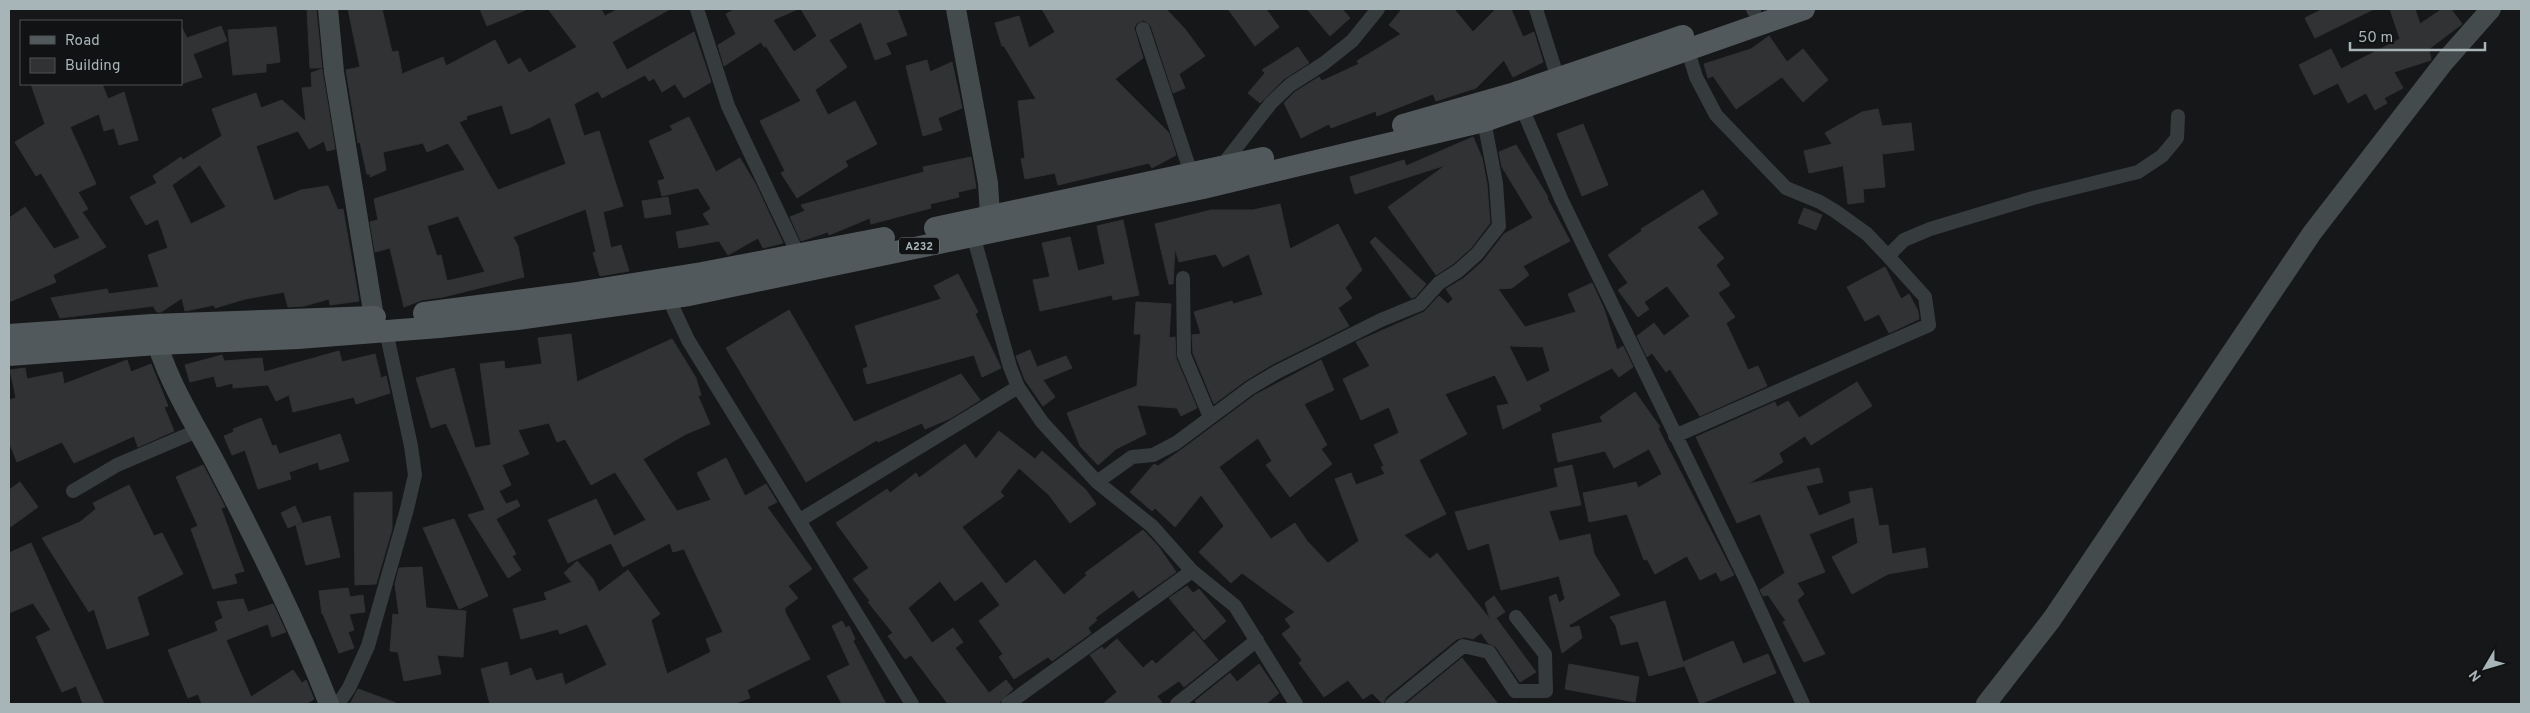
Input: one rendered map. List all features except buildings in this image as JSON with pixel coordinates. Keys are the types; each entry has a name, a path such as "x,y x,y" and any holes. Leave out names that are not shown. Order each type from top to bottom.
{"main road":[{"name":"A232","path":"9,335 154,334 380,324 440,312 664,288 973,235 1202,188 1484,121 1558,79 1755,9"},
{"name":"A232","path":"664,288 798,254 920,231 1347,140 1519,101 1688,51 1804,9"},
{"name":"A232","path":"9,355 154,334"}],"street":[{"path":"328,9 334,72 380,324 412,446 415,475 368,646 350,688 338,704"},
{"path":"697,9 728,106 798,254"},
{"path":"956,9 988,183 990,215"},
{"path":"1221,167 1271,102 1290,85 1323,64 1352,41 1378,9"},
{"path":"1536,9 1558,79"},
{"path":"1986,704 2052,619 2312,233 2445,61 2491,9"},
{"path":"1143,29 1191,173"},
{"path":"1675,436 1929,325 1925,297 1866,234 1820,202 1786,188 1716,115 1696,77 1688,51"},
{"path":"1519,101 1562,202 1748,584 1803,704"},
{"path":"1888,256 1904,240 1930,229 2032,198 2138,172 2162,156 2177,138 2178,116"},
{"path":"1097,482 1132,457 1154,455 1176,443 1250,388 1277,372 1381,320 1420,304 1439,283 1458,271 1477,254 1499,226 1496,183 1484,121"},
{"path":"973,235 1010,368 1018,386 1042,422 1097,482 1152,526 1192,571 1235,606 1296,704"},
{"path":"1182,278 1184,354 1210,417"},
{"path":"664,288 688,340 912,704"},
{"path":"154,334 178,392 277,582 309,653 329,704"},
{"path":"800,520 1018,386"},
{"path":"73,491 117,465 199,430"},
{"path":"1008,704 1192,571"},
{"path":"1392,704 1463,646 1489,652 1514,691 1546,691 1545,654 1516,617"},
{"path":"1177,704 1256,640"}]}
